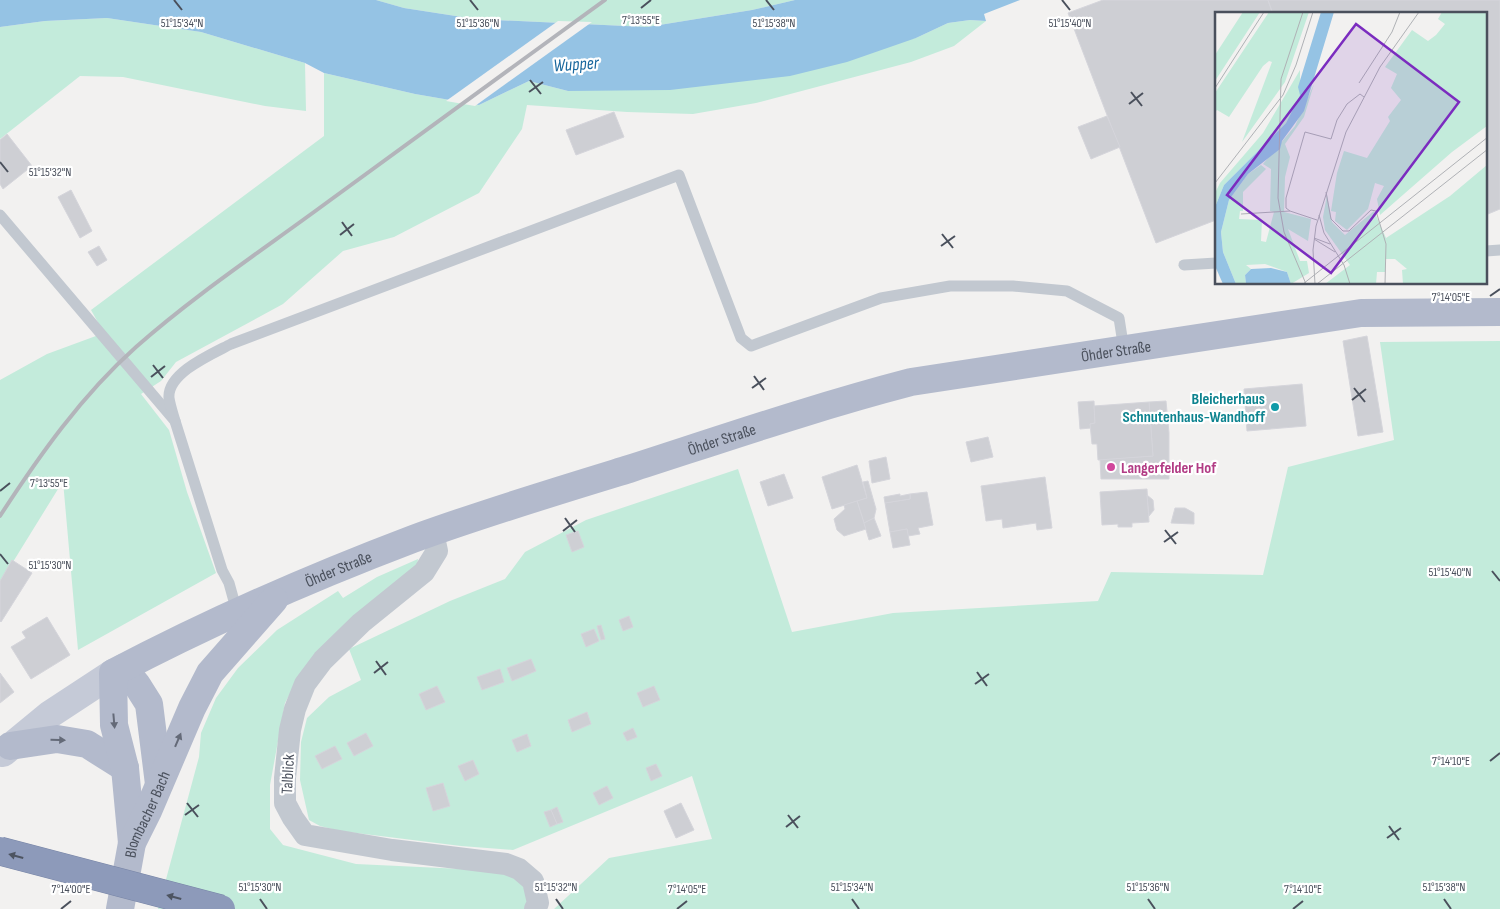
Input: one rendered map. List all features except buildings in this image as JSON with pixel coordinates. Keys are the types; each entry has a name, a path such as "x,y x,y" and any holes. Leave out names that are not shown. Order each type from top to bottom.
{"highway":[{"path":"0,851 221,909"}],"main road":[{"name":"Öhder Straße","path":"5,750 49,715 118,671 282,591 433,532 797,415 910,382 1361,313 1500,312"},
{"path":"159,785 192,708 210,673 282,591"},
{"path":"118,671 114,725 125,768 132,843"},
{"name":"Blombacher Bach","path":"118,671 137,685 149,704 159,785 132,843 120,909"},
{"path":"5,750 57,739 87,744 125,768"}],"street":[{"name":"Talblick","path":"433,532 438,551 424,572 361,623 323,660 305,684 295,709 290,730 285,778 285,803 305,835 392,850 506,864 519,869 533,882 538,903 535,909"}],"lane":[{"path":"237,612 168,397 174,383 182,372 231,344 680,175 741,338 751,346 881,298 950,286 1012,286 1067,291 1119,318 1124,350"},
{"path":"0,215 175,421"},
{"path":"1184,264 1215,263"}],"green space":[{"path":"376,0 795,0 752,10 647,27 475,19 404,8"},
{"path":"107,18 201,32 305,63 306,111 265,106 123,77 80,76 0,139 0,27 45,21"},
{"path":"970,20 986,21 954,46 911,62 756,103 693,114 627,112 527,105 522,129 479,193 394,237 343,251 283,304 176,362 161,381 141,394 169,430 187,492 216,573 78,650 63,481 0,583 0,380 47,354 104,333 91,310 324,136 324,73 415,94 479,105 529,81 568,91 916,38 948,23"},
{"path":"1500,341 1500,909 554,909 609,858 712,839 692,776 513,850 461,846 340,831 320,826 309,820 300,780 301,742 307,718 329,697 361,680 349,649 450,601 505,579 525,552 586,520 738,469 792,632 893,613 1098,601 1111,572 1263,575 1288,467 1394,440 1380,342"},
{"path":"418,559 417,567 296,682 285,703 270,785 270,829 283,845 356,864 505,871 516,878 523,886 528,909 158,909 199,757 201,733 216,698 238,668 277,630 338,591 343,598 377,577"}],"water":[{"name":"Wupper","path":"0,0 376,0 404,8 475,19 647,27 752,10 795,0 1020,0 984,14 986,21 970,20 948,23 916,38 847,62 790,76 670,90 568,91 529,81 479,105 415,94 324,73 305,63 201,32 107,18 45,21 0,27"}],"pier":[{"path":"558,21 592,22 475,106 446,101"}],"railway":[{"path":"0,516 62,427 97,385 159,327 231,272 605,0"}],"place":[{"name":"Bleicherhaus Schnutenhaus-Wandhoff","path":"1275,407"},
{"name":"Langerfelder Hof","path":"1111,467"}]}
